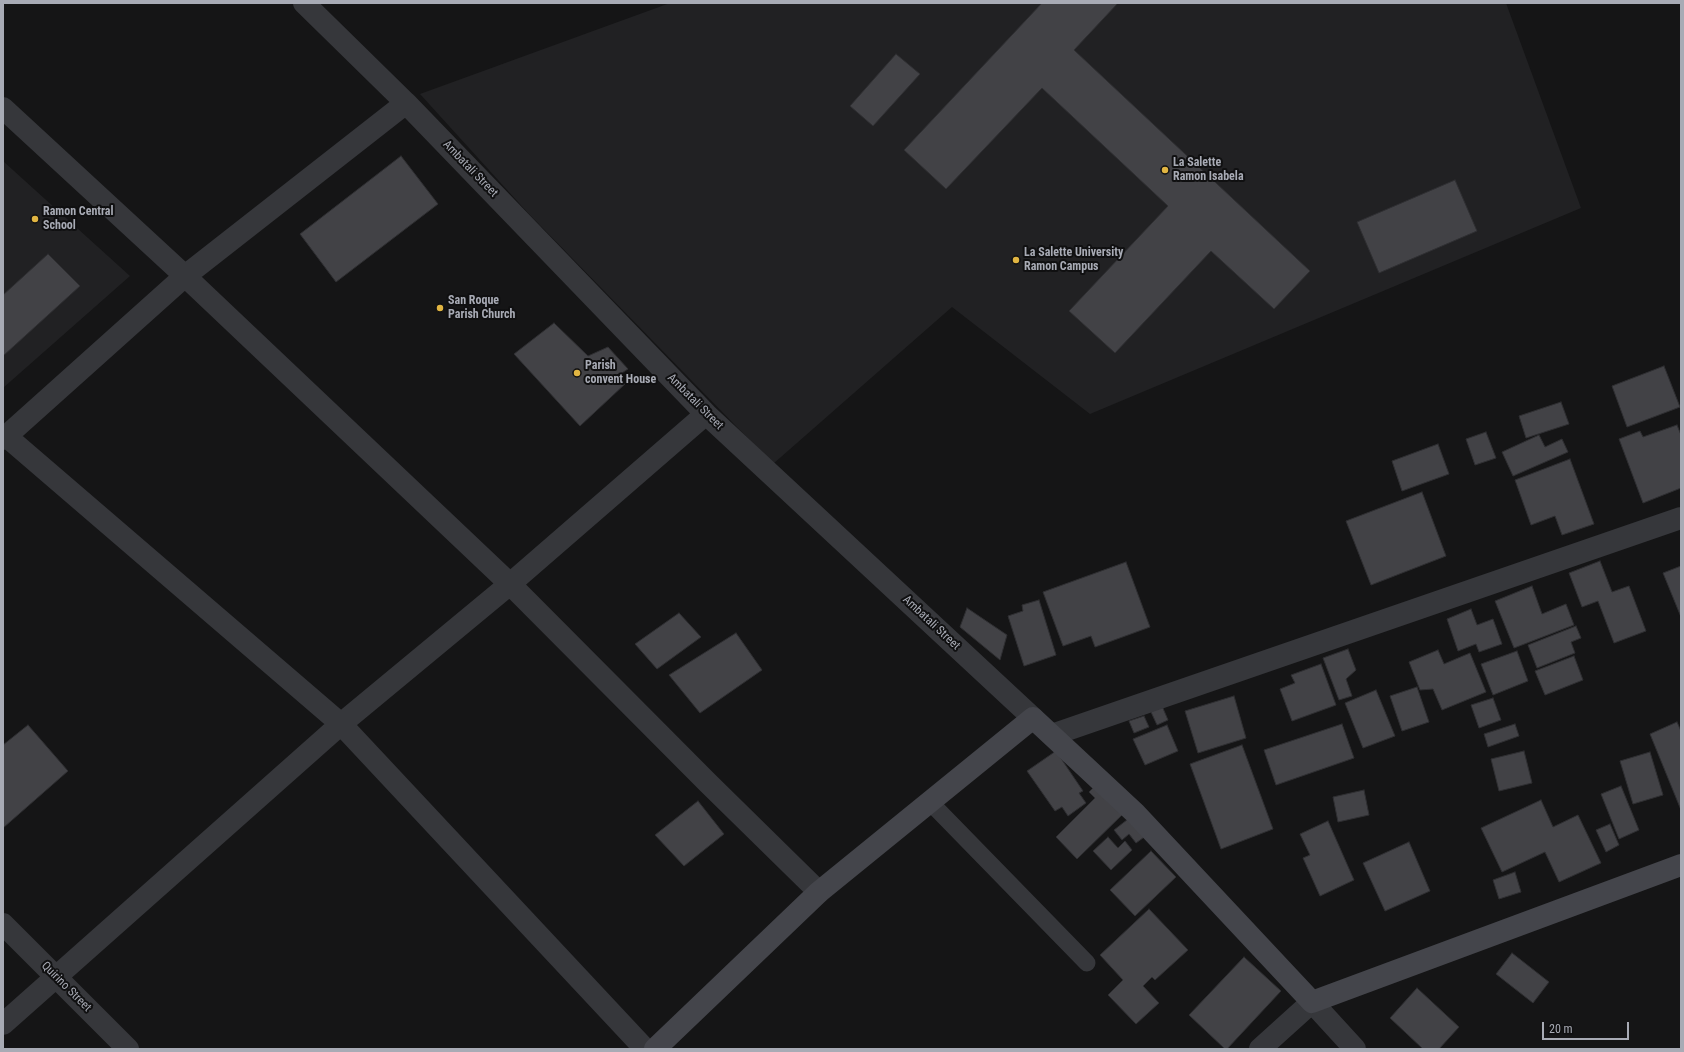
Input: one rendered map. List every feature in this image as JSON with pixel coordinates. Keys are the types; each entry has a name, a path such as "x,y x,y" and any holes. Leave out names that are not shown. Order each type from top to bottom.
{"street":[{"name":"Ambatali Street","path":"304,3 406,104 706,414 1033,718"},
{"path":"406,104 185,276 4,438 341,724 645,1049"},
{"path":"3,108 185,276 510,584 708,783 820,892"},
{"path":"3,1024 341,724 510,584 706,414"},
{"path":"1052,734 1681,518"},
{"path":"655,1049 820,892 928,801 1033,718 1052,734 1135,813 1355,1049"},
{"path":"1260,1049 1312,1002 1681,865"},
{"name":"Quirino Street","path":"3,924 128,1049"}],"lane":[{"path":"928,801 1087,963"}],"shaded area":[{"name":"La Salette University Ramon Campus","path":"670,3 1506,3 1581,208 1090,414 952,307 773,464 528,213 420,94"},
{"name":"Ramon Central School","path":"3,161 130,276 3,388"}],"building":[{"name":"La Salette Ramon Isabela","path":"1042,3 1118,3 1074,50 1310,271 1274,309 1211,251 1115,353 1069,311 1168,206 1042,88 946,189 904,150"},
{"path":"896,54 920,74 873,126 850,106"},
{"path":"401,156 438,204 336,282 300,234"},
{"path":"1455,180 1477,231 1379,273 1357,222"},
{"path":"48,254 80,286 3,356 3,295"},
{"name":"Parish convent House","path":"554,323 588,356 608,347 628,369 617,376 625,384 580,426 514,354"},
{"path":"1664,366 1680,407 1627,427 1612,386"},
{"path":"1561,402 1569,424 1526,438 1519,416"},
{"path":"1677,425 1681,435 1681,488 1643,503 1619,439 1640,431 1643,437"},
{"path":"1486,432 1496,458 1475,465 1466,439"},
{"path":"1539,435 1545,447 1562,439 1568,452 1513,476 1502,452"},
{"path":"1438,444 1449,474 1402,491 1392,461"},
{"path":"1570,459 1594,524 1562,535 1555,516 1531,525 1515,480"},
{"path":"1422,492 1446,556 1371,585 1346,521"},
{"path":"1600,561 1612,592 1629,586 1646,631 1614,643 1598,601 1582,607 1569,573"},
{"path":"1126,562 1150,627 1095,647 1091,636 1063,646 1043,592"},
{"path":"1681,566 1681,617 1663,573"},
{"path":"1532,586 1542,614 1566,604 1574,625 1514,648 1495,601"},
{"path":"1039,600 1056,655 1024,666 1008,616 1023,611 1022,605"},
{"path":"967,608 1007,635 1000,660 960,627"},
{"path":"1471,609 1477,625 1493,619 1502,644 1479,652 1476,644 1458,651 1447,619"},
{"path":"679,613 701,637 657,669 635,644"},
{"path":"1576,626 1581,638 1571,642 1575,653 1537,668 1528,645"},
{"path":"736,633 762,670 700,713 669,675"},
{"path":"1348,649 1356,670 1346,679 1352,696 1339,700 1323,658"},
{"path":"1438,650 1444,664 1470,653 1486,692 1442,710 1433,689 1420,690 1409,662"},
{"path":"1517,651 1528,681 1493,695 1481,664"},
{"path":"1574,656 1583,680 1545,695 1535,671"},
{"path":"1321,664 1336,705 1292,721 1280,689 1295,683 1291,675"},
{"path":"1417,687 1429,722 1402,731 1390,696"},
{"path":"1376,690 1395,736 1363,748 1345,703"},
{"path":"1234,696 1246,738 1198,753 1185,711"},
{"path":"1493,698 1501,720 1479,728 1471,705"},
{"path":"1162,706 1168,720 1157,725 1151,712"},
{"path":"1144,716 1149,727 1134,733 1129,721"},
{"path":"1677,722 1681,731 1681,810 1650,734"},
{"path":"1342,724 1354,758 1276,785 1264,750"},
{"path":"1515,724 1519,736 1488,747 1484,734"},
{"path":"28,725 68,771 3,828 3,745"},
{"path":"1167,725 1178,751 1145,765 1133,739"},
{"path":"1242,745 1273,829 1221,849 1190,764"},
{"path":"1056,751 1083,791 1079,793 1086,803 1068,816 1062,807 1055,811 1027,771"},
{"path":"1524,751 1532,783 1499,791 1491,759"},
{"path":"1650,752 1663,795 1633,804 1620,761"},
{"path":"1095,786 1123,814 1077,859 1056,837 1095,798 1089,792"},
{"path":"1621,786 1639,830 1619,839 1601,794"},
{"path":"1364,790 1369,815 1338,822 1333,797"},
{"path":"1541,800 1553,827 1578,815 1601,863 1559,882 1545,852 1502,872 1481,828"},
{"path":"698,801 724,834 684,866 655,835"},
{"path":"1132,816 1147,835 1136,843 1129,834 1122,840 1114,830"},
{"path":"1328,821 1354,880 1320,896 1303,858 1310,855 1300,834"},
{"path":"1610,824 1619,845 1606,852 1596,830"},
{"path":"1108,837 1118,848 1125,841 1132,850 1111,870 1093,851"},
{"path":"1409,842 1430,891 1385,911 1363,863"},
{"path":"1151,851 1176,877 1135,916 1110,890"},
{"path":"1515,872 1521,892 1499,899 1493,880"},
{"path":"1149,909 1188,950 1155,980 1152,977 1143,986 1159,1003 1136,1024 1108,995 1123,980 1100,955"},
{"path":"1512,953 1549,982 1533,1003 1496,974"},
{"path":"1244,957 1281,991 1227,1049 1225,1049 1189,1015"},
{"path":"1417,988 1459,1027 1439,1049 1423,1049 1390,1018"}],"place":[{"name":"La Salette Ramon Isabela","path":"1165,170"},
{"name":"Ramon Central School","path":"35,219"},
{"name":"La Salette University Ramon Campus","path":"1016,260"},
{"name":"San Roque Parish Church","path":"440,308"},
{"name":"Parish convent House","path":"577,373"}]}
